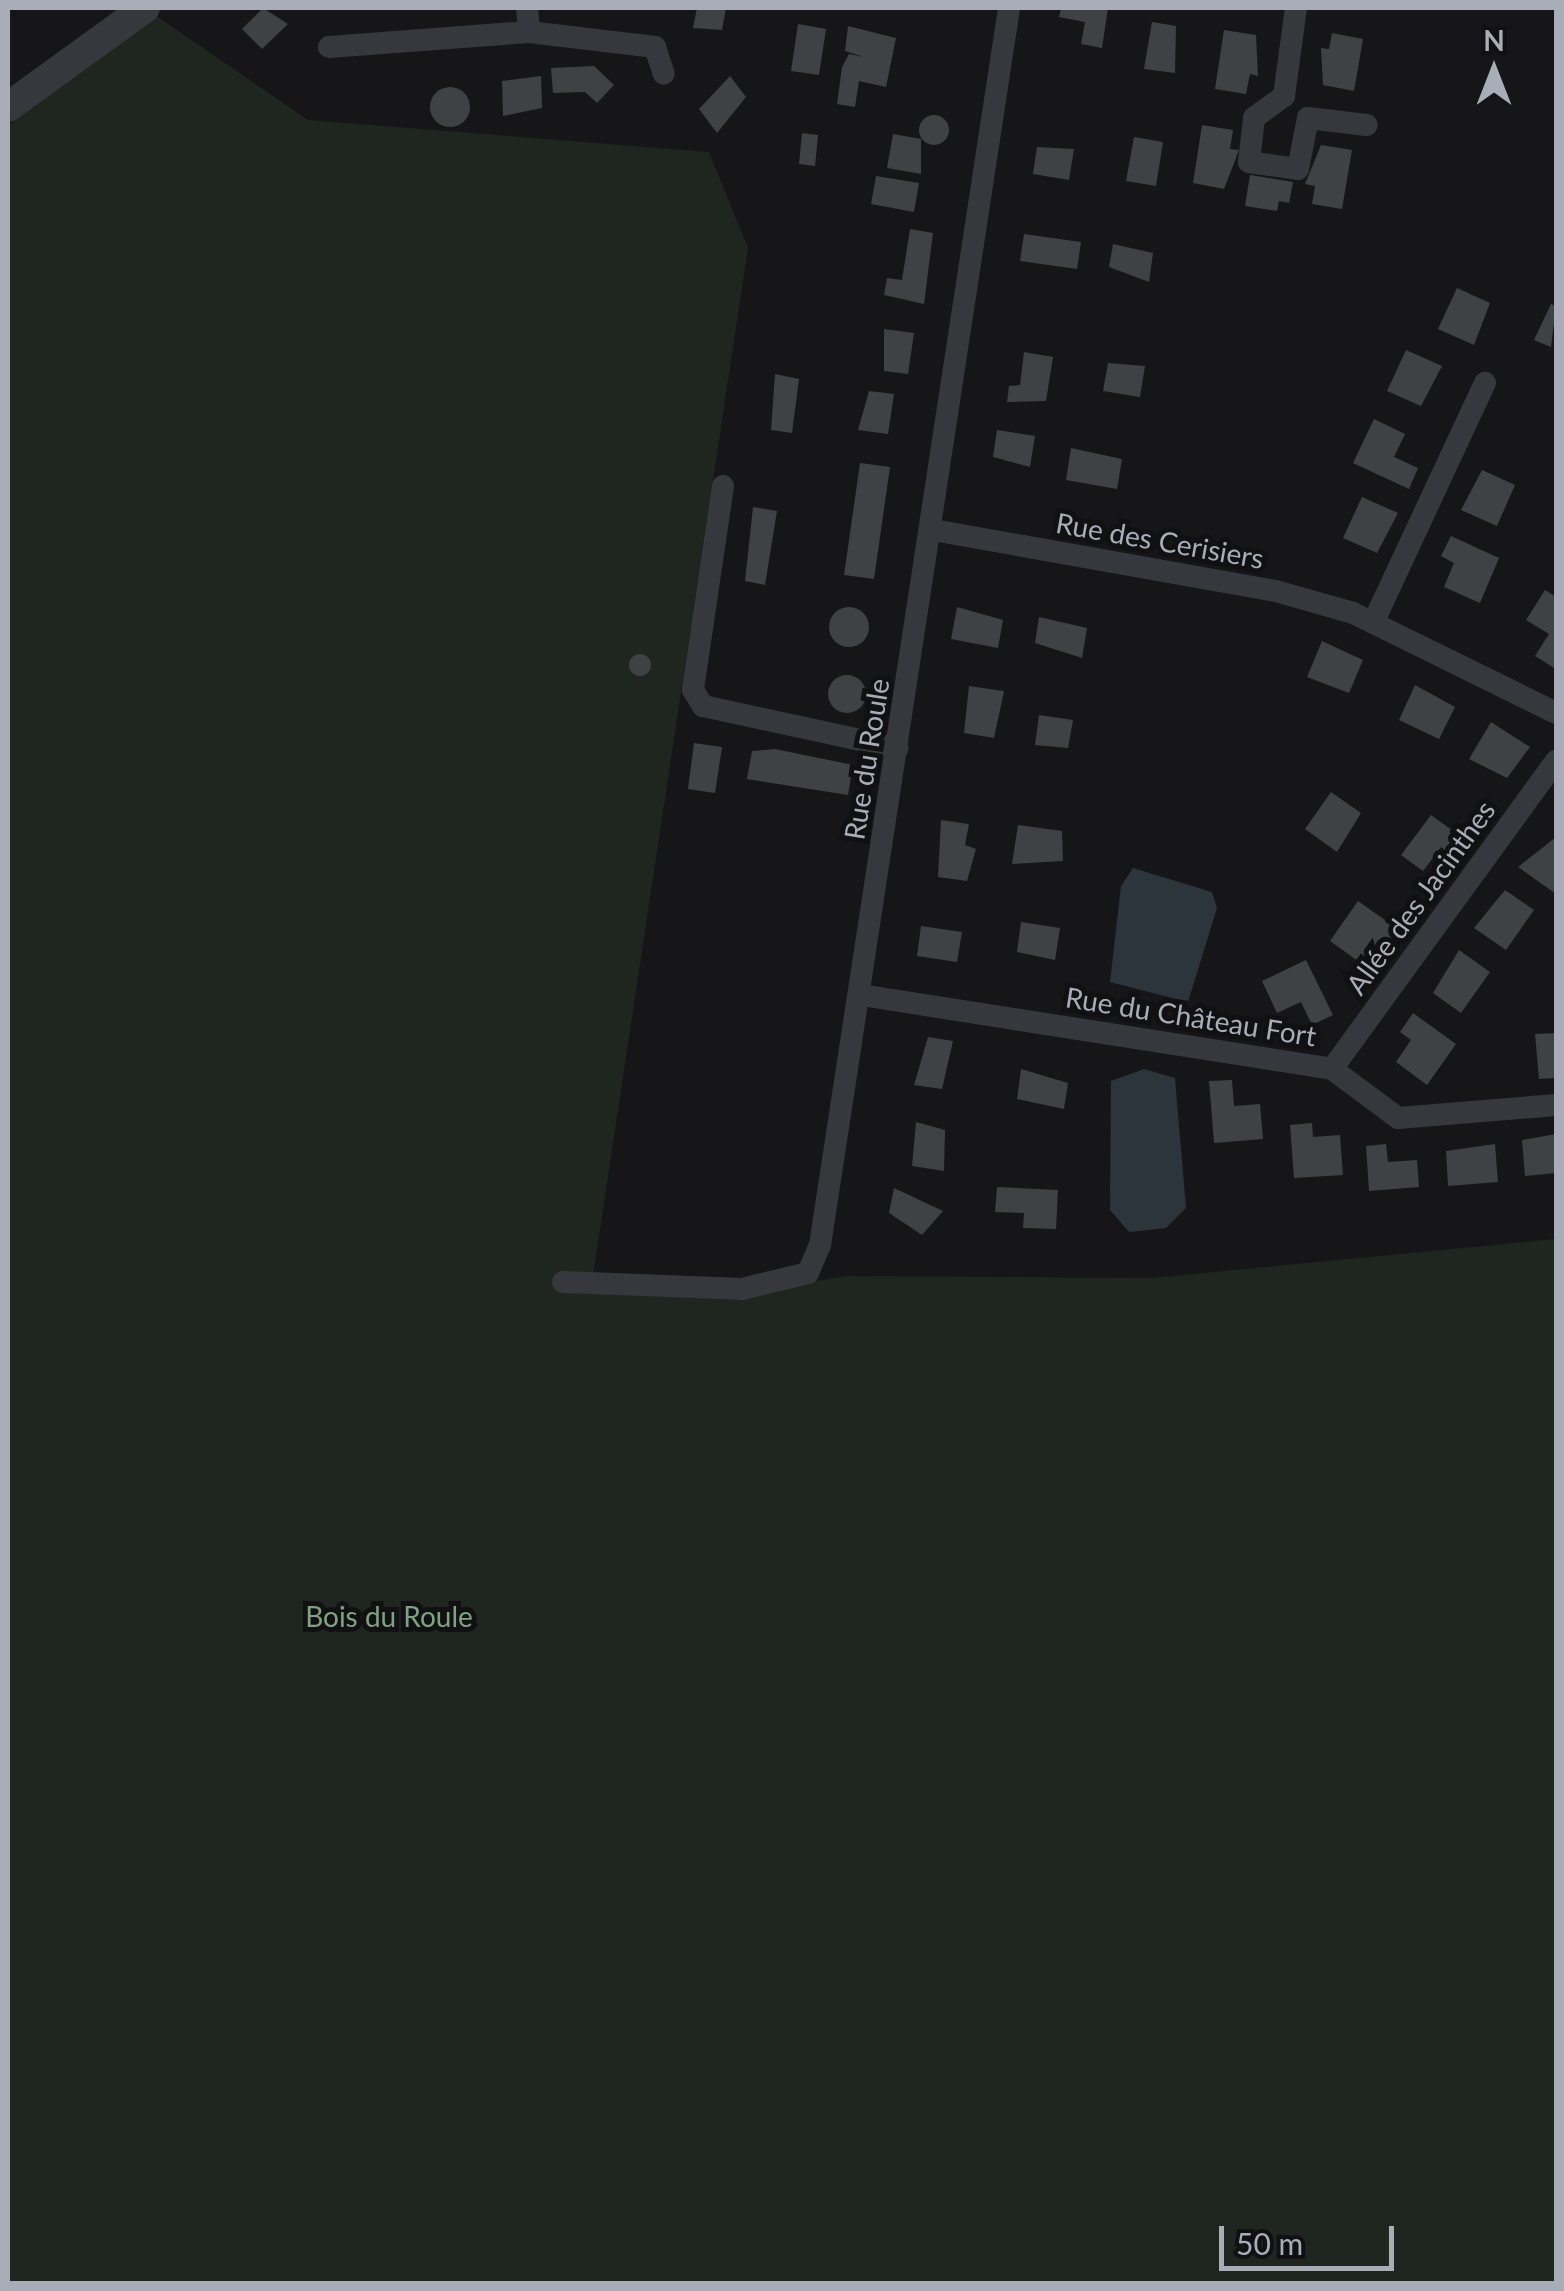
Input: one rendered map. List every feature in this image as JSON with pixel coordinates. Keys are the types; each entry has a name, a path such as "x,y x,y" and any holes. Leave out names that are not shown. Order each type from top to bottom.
{"street":[{"path":"8,108 146,8"},
{"path":"527,8 529,32"},
{"name":"Rue du Roule","path":"563,1282 742,1288 808,1273 862,995 1009,8"},
{"path":"1296,8 1284,96 1254,118 1249,162 1298,169 1308,118"},
{"path":"329,47 529,32 655,47 664,74"},
{"path":"1284,96 1308,118 1368,126"},
{"path":"1373,623 1484,384"},
{"path":"723,486 694,690 703,706 898,748"},
{"name":"Rue des Cerisiers","path":"933,530 1276,590 1373,623 1556,713"},
{"name":"Allée des Jacinthes","path":"1332,1068 1556,761"},
{"name":"Rue du Château Fort","path":"862,995 1332,1068 1398,1118 1556,1105"}],"green space":[{"name":"Bois du Roule","path":"152,13 308,120 709,152 748,248 591,1289 728,1296 846,1276 1152,1278 1556,1239 1556,2283 8,2284 8,126"}],"shaded area":[{"path":"1133,868 1212,892 1217,908 1188,1002 1110,982 1121,886"},
{"path":"1144,1069 1175,1078 1186,1208 1166,1228 1129,1232 1110,1210 1111,1081"}],"building":[{"path":"263,8 288,24 262,49 242,29"},
{"path":"697,8 726,8 722,30 693,28"},
{"path":"1061,8 1108,8 1102,48 1081,44 1085,22 1059,17"},
{"path":"1152,22 1176,26 1175,73 1144,69"},
{"path":"798,24 826,29 819,75 791,71"},
{"path":"848,26 896,38 886,87 859,81 855,107 837,104 842,67 849,54 864,57 845,51"},
{"path":"1224,30 1256,35 1258,76 1250,74 1246,94 1215,89"},
{"path":"1332,33 1363,39 1354,91 1323,85 1321,48 1329,49"},
{"path":"594,66 614,85 597,103 585,92 553,93 551,68"},
{"path":"541,76 542,108 503,116 502,81"},
{"path":"730,76 746,97 717,133 699,109"},
{"path":"450,87 464,93 470,107 464,121 450,127 436,121 430,107 436,93"},
{"path":"934,115 945,119 949,130 945,141 934,145 923,141 919,130 923,119"},
{"path":"1202,125 1233,130 1230,149 1239,150 1224,189 1193,183"},
{"path":"802,133 818,135 815,166 799,164"},
{"path":"893,134 921,139 921,174 887,168"},
{"path":"1134,137 1163,142 1156,186 1126,181"},
{"path":"1321,145 1352,150 1342,209 1312,204 1315,186 1305,184"},
{"path":"1037,147 1074,149 1069,180 1033,174"},
{"path":"1250,175 1293,182 1289,203 1279,201 1277,211 1245,206"},
{"path":"876,176 919,183 914,212 871,204"},
{"path":"910,229 933,233 924,304 884,295 887,278 902,280"},
{"path":"1024,234 1081,242 1077,269 1020,261"},
{"path":"1113,244 1153,253 1149,282 1109,267"},
{"path":"1457,288 1490,303 1474,345 1438,329"},
{"path":"1551,304 1556,306 1551,347 1534,340"},
{"path":"884,329 914,333 908,374 884,371"},
{"path":"1406,350 1442,366 1421,406 1387,391"},
{"path":"1024,352 1053,357 1046,401 1007,402 1009,386 1020,385"},
{"path":"1108,363 1145,366 1140,397 1103,391"},
{"path":"775,374 799,379 792,433 771,430"},
{"path":"869,391 894,394 888,434 858,430"},
{"path":"1374,419 1405,434 1394,457 1418,468 1409,489 1353,463"},
{"path":"997,430 1035,436 1030,467 993,457"},
{"path":"1071,448 1122,459 1117,489 1066,480"},
{"path":"860,463 890,467 874,579 844,575"},
{"path":"1482,470 1515,485 1497,526 1461,510"},
{"path":"1362,497 1398,513 1377,553 1343,538"},
{"path":"753,507 777,511 765,585 745,581"},
{"path":"1451,536 1499,558 1480,603 1444,587 1454,563 1441,556"},
{"path":"1545,590 1556,597 1554,668 1535,656 1549,634 1526,620"},
{"path":"849,607 863,613 869,627 863,641 849,647 835,641 829,627 835,613"},
{"path":"957,607 1003,620 998,648 951,639"},
{"path":"1039,617 1087,628 1082,658 1035,643"},
{"path":"1322,641 1363,660 1349,693 1307,677"},
{"path":"636,654 644,654 651,665 644,676 636,676 629,669 629,661"},
{"path":"847,675 860,681 866,694 860,707 847,713 834,707 828,694 834,681"},
{"path":"1415,685 1455,707 1439,739 1399,720"},
{"path":"969,686 1004,691 994,738 964,733"},
{"path":"1039,715 1073,720 1068,748 1035,745"},
{"path":"1491,722 1530,747 1507,778 1469,759"},
{"path":"694,743 722,747 715,793 688,789"},
{"path":"775,749 853,765 848,795 747,779 752,751"},
{"path":"1331,792 1361,813 1337,852 1305,829"},
{"path":"1431,815 1467,841 1455,858 1441,847 1423,871 1401,855"},
{"path":"941,820 969,824 965,845 976,849 967,881 938,877"},
{"path":"1018,825 1062,831 1063,861 1012,864"},
{"path":"1556,837 1556,894 1518,867"},
{"path":"1505,890 1534,910 1506,950 1474,928"},
{"path":"1358,901 1402,932 1389,951 1377,942 1362,964 1330,941"},
{"path":"1021,922 1060,928 1055,960 1017,952"},
{"path":"921,926 962,932 957,962 917,956"},
{"path":"1459,950 1490,972 1461,1013 1433,993"},
{"path":"1306,960 1333,1015 1312,1025 1301,1002 1277,1013 1262,981"},
{"path":"1413,1013 1456,1044 1427,1085 1396,1062 1411,1040 1400,1032"},
{"path":"1556,1033 1556,1078 1539,1079 1535,1034"},
{"path":"928,1037 953,1041 942,1089 914,1085"},
{"path":"1021,1069 1068,1083 1064,1109 1017,1099"},
{"path":"1232,1080 1234,1106 1260,1104 1263,1139 1214,1143 1209,1081"},
{"path":"916,1122 945,1130 944,1171 912,1166"},
{"path":"1312,1123 1313,1137 1340,1135 1343,1175 1294,1178 1290,1125"},
{"path":"1556,1134 1556,1173 1525,1176 1522,1140"},
{"path":"1386,1144 1388,1162 1417,1160 1419,1187 1369,1191 1366,1146"},
{"path":"1495,1144 1498,1182 1448,1186 1446,1151"},
{"path":"997,1187 1058,1190 1056,1229 1023,1228 1024,1213 995,1212"},
{"path":"894,1188 943,1211 922,1235 889,1213"}]}
